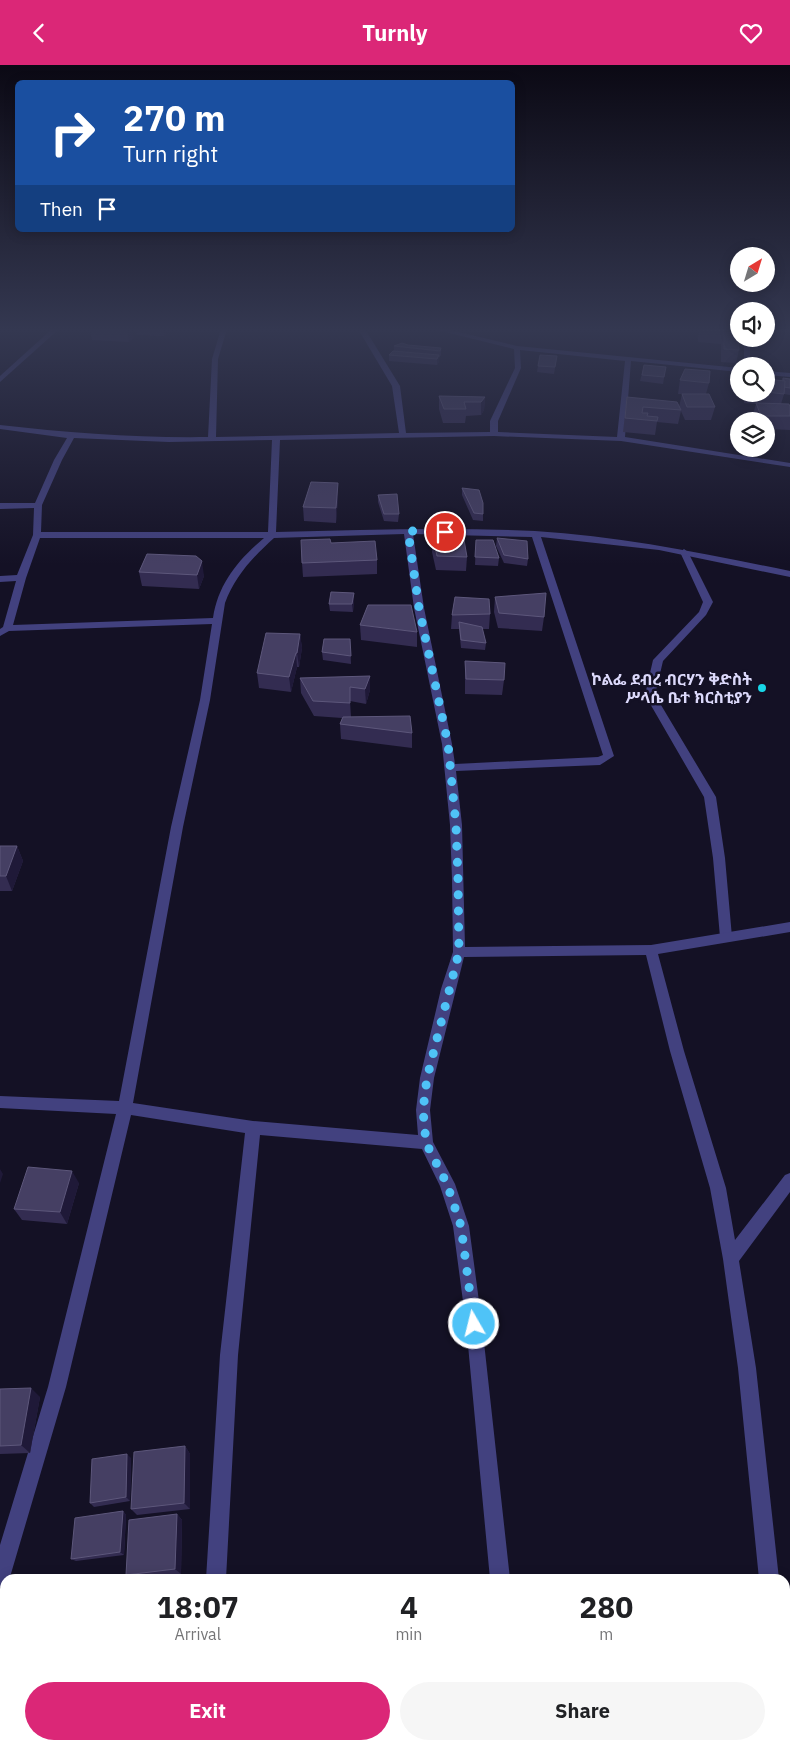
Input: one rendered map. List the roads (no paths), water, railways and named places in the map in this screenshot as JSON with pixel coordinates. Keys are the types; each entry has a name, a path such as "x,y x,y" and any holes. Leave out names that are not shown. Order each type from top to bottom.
{"street":[{"path":"212,440 213,408"},
{"path":"399,408 404,436"},
{"path":"494,434 494,421 500,408"},
{"path":"621,439 624,408"},
{"path":"0,427 72,436 212,440 494,434 621,439 790,465"},
{"path":"72,436 58,460 38,505 37,535 4,631 218,621"},
{"path":"1,1574 57,1387 125,1108 177,827 205,700 225,588 235,572 272,535 276,438"},
{"path":"0,506 38,505"},
{"path":"37,535 272,535 408,531 536,534 684,551 790,574"},
{"path":"408,531 419,608 448,744 456,825 459,952 427,1078 423,1110 426,1143 447,1184 461,1226 474,1324 499,1574"},
{"path":"450,768 600,761 609,756 536,534"},
{"path":"684,551 708,602 703,613 658,660 650,695 710,797 719,858 726,937"},
{"path":"0,579 21,578"},
{"path":"459,952 651,950 790,927"},
{"path":"651,950 718,1188 732,1259 747,1369 768,1574"},
{"path":"0,1102 125,1108 253,1128 426,1143"},
{"path":"216,1574 229,1355 253,1128"},
{"path":"732,1259 790,1180"}],"place":[{"name":"ኮልፌ ደብረ ብርሃን ቅድስት ሥላሴ ቤተ ክርስቲያን","path":"762,688"}]}
